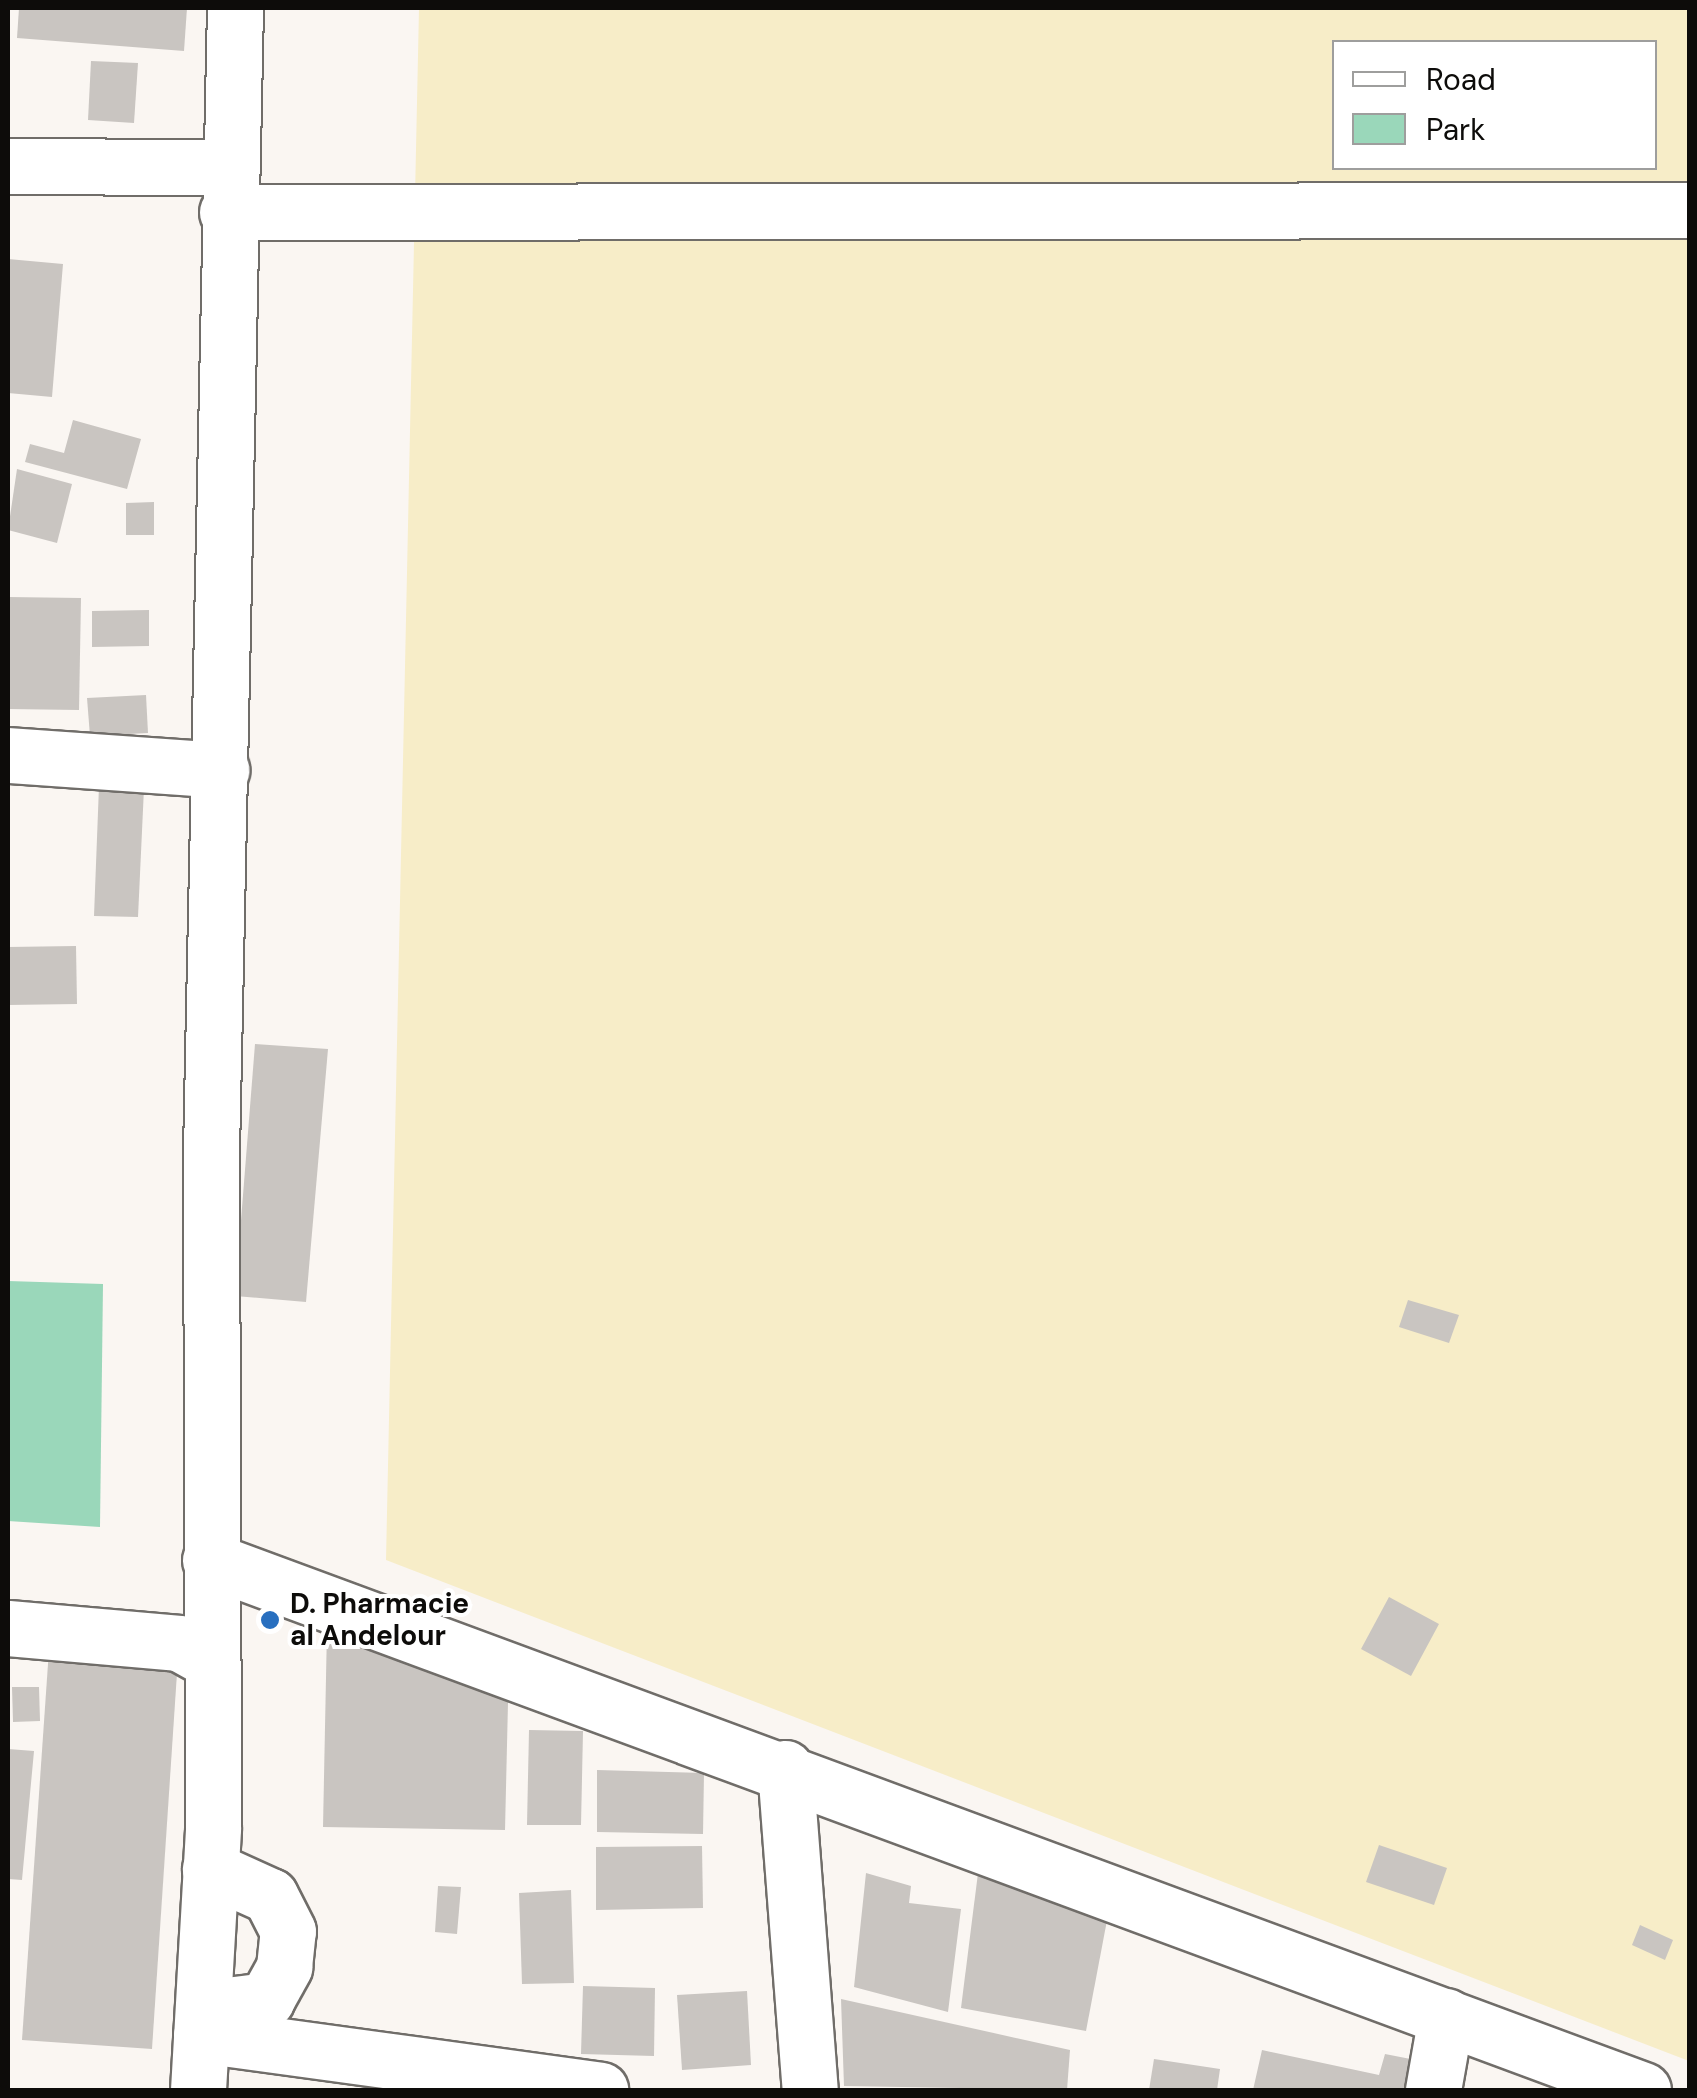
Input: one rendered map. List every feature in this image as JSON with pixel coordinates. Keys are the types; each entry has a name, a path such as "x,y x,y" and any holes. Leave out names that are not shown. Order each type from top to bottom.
{"street":[{"path":"198,2090 210,1869 210,1560 228,190 235,8"},
{"path":"8,166 228,190 1690,210"},
{"path":"8,755 221,770"},
{"path":"210,1560 785,1768 1643,2090"},
{"path":"8,1628 179,1643 210,1660"},
{"path":"785,1768 810,2090"},
{"path":"202,2022 266,2000 284,1966 288,1932 270,1896 210,1869"},
{"path":"1434,2090 1446,2016"},
{"path":"202,2022 597,2090"}],"green space":[{"path":"8,1281 103,1284 100,1527 8,1521"}],"sand":[{"path":"419,8 1689,8 1689,2061 386,1560"}],"building":[{"path":"19,8 187,8 184,51 17,38"},
{"path":"91,61 138,63 134,123 88,120"},
{"path":"8,259 63,264 52,397 8,393"},
{"path":"73,420 141,439 127,489 25,462 30,444 64,453"},
{"path":"17,469 72,484 57,543 8,530"},
{"path":"154,502 154,535 126,535 126,503"},
{"path":"8,597 81,598 79,710 8,709"},
{"path":"149,610 149,646 92,647 92,611"},
{"path":"146,695 148,733 90,736 87,698"},
{"path":"99,786 144,788 138,917 94,916"},
{"path":"76,946 77,1004 8,1005 8,947"},
{"path":"255,1044 328,1049 306,1302 235,1296"},
{"path":"1408,1300 1459,1315 1449,1343 1399,1327"},
{"path":"1389,1597 1439,1624 1411,1676 1361,1649"},
{"path":"327,1628 508,1702 505,1830 323,1827"},
{"path":"50,1635 179,1643 152,2049 22,2040"},
{"path":"12,1687 39,1687 40,1721 13,1722"},
{"path":"529,1730 583,1731 581,1825 527,1825"},
{"path":"8,1749 34,1751 22,1880 8,1879"},
{"path":"597,1770 704,1773 703,1834 597,1832"},
{"path":"1379,1845 1447,1868 1434,1905 1366,1882"},
{"path":"702,1846 703,1908 596,1910 596,1847"},
{"path":"979,1865 1108,1915 1086,2031 961,2008"},
{"path":"866,1873 911,1886 909,1903 961,1909 948,2012 854,1987"},
{"path":"438,1886 461,1887 457,1934 435,1932"},
{"path":"571,1890 574,1983 522,1984 519,1893"},
{"path":"1640,1925 1673,1940 1665,1960 1632,1945"},
{"path":"583,1986 655,1988 654,2056 581,2054"},
{"path":"747,1991 751,2065 682,2070 677,1995"},
{"path":"841,1999 1070,2050 1067,2090 844,2086"},
{"path":"1262,2050 1379,2075 1385,2054 1431,2063 1425,2090 1253,2090"},
{"path":"1154,2059 1220,2069 1217,2090 1149,2090"}],"place":[{"name":"D. Pharmacie al Andelour","path":"270,1620"}]}
